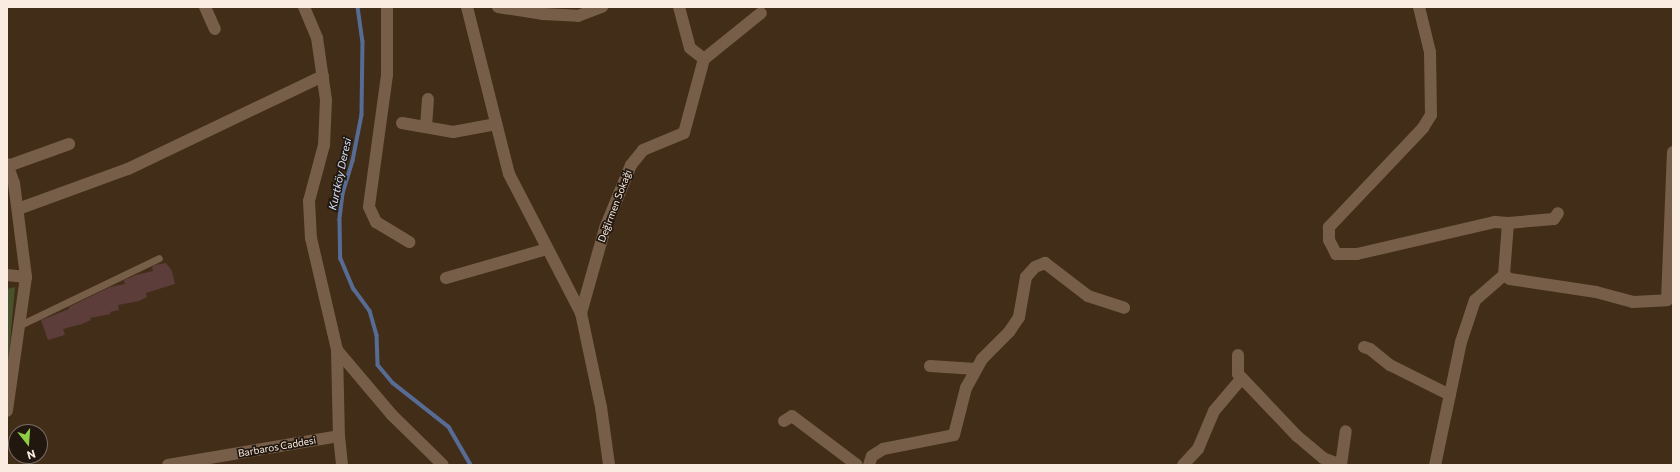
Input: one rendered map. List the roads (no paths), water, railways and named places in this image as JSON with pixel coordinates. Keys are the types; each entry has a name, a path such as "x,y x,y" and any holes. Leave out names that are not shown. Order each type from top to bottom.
{"street":[{"path":"205,7 215,29"},
{"path":"304,7 317,38 324,76 326,100 324,145 309,201 311,238 337,350 338,436 342,465"},
{"path":"387,7 387,76 369,207 376,222 409,242"},
{"path":"468,7 509,174 581,313 601,407 609,465"},
{"path":"498,7 543,14 578,16 602,7"},
{"path":"679,7 690,48 704,59 761,13"},
{"path":"1419,7 1430,52 1431,115 1423,128 1329,228 1329,240 1336,254 1357,254 1495,222 1508,223 1554,220 1558,213"},
{"name":"Değirmen Sokağı","path":"581,313 605,228 631,165 643,150 684,133 704,59"},
{"path":"18,209 128,169 324,76"},
{"path":"426,128 428,99"},
{"path":"402,123 453,132 496,124"},
{"path":"7,411 26,277 18,209 8,165 68,144"},
{"path":"1504,275 1510,279 1596,292 1633,302 1667,300 1673,152"},
{"path":"1435,465 1461,342 1475,300 1504,275 1508,223"},
{"path":"446,278 547,249"},
{"path":"869,465 872,456 883,449 954,435 966,388 982,358 1009,332 1019,317 1026,277 1035,267 1045,263 1088,296 1124,308"},
{"path":"7,275 26,277"},
{"path":"1364,347 1370,349 1390,365 1450,395"},
{"path":"337,350 392,415 443,465"},
{"path":"1238,355 1238,374 1297,436 1323,458 1341,465 1346,430"},
{"path":"930,366 976,369"},
{"path":"1183,465 1198,449 1214,412 1242,378"},
{"path":"784,421 792,416 857,465"},
{"name":"Barbaros Caddesi","path":"168,465 338,436"}],"lane":[{"path":"20,325 159,258"}],"waterway":[{"name":"Kurtköy Deresi","path":"358,7 363,41 362,115 353,161 343,194 340,220 341,259 354,289 370,311 377,335 378,365 393,383 449,427 471,465"}]}
